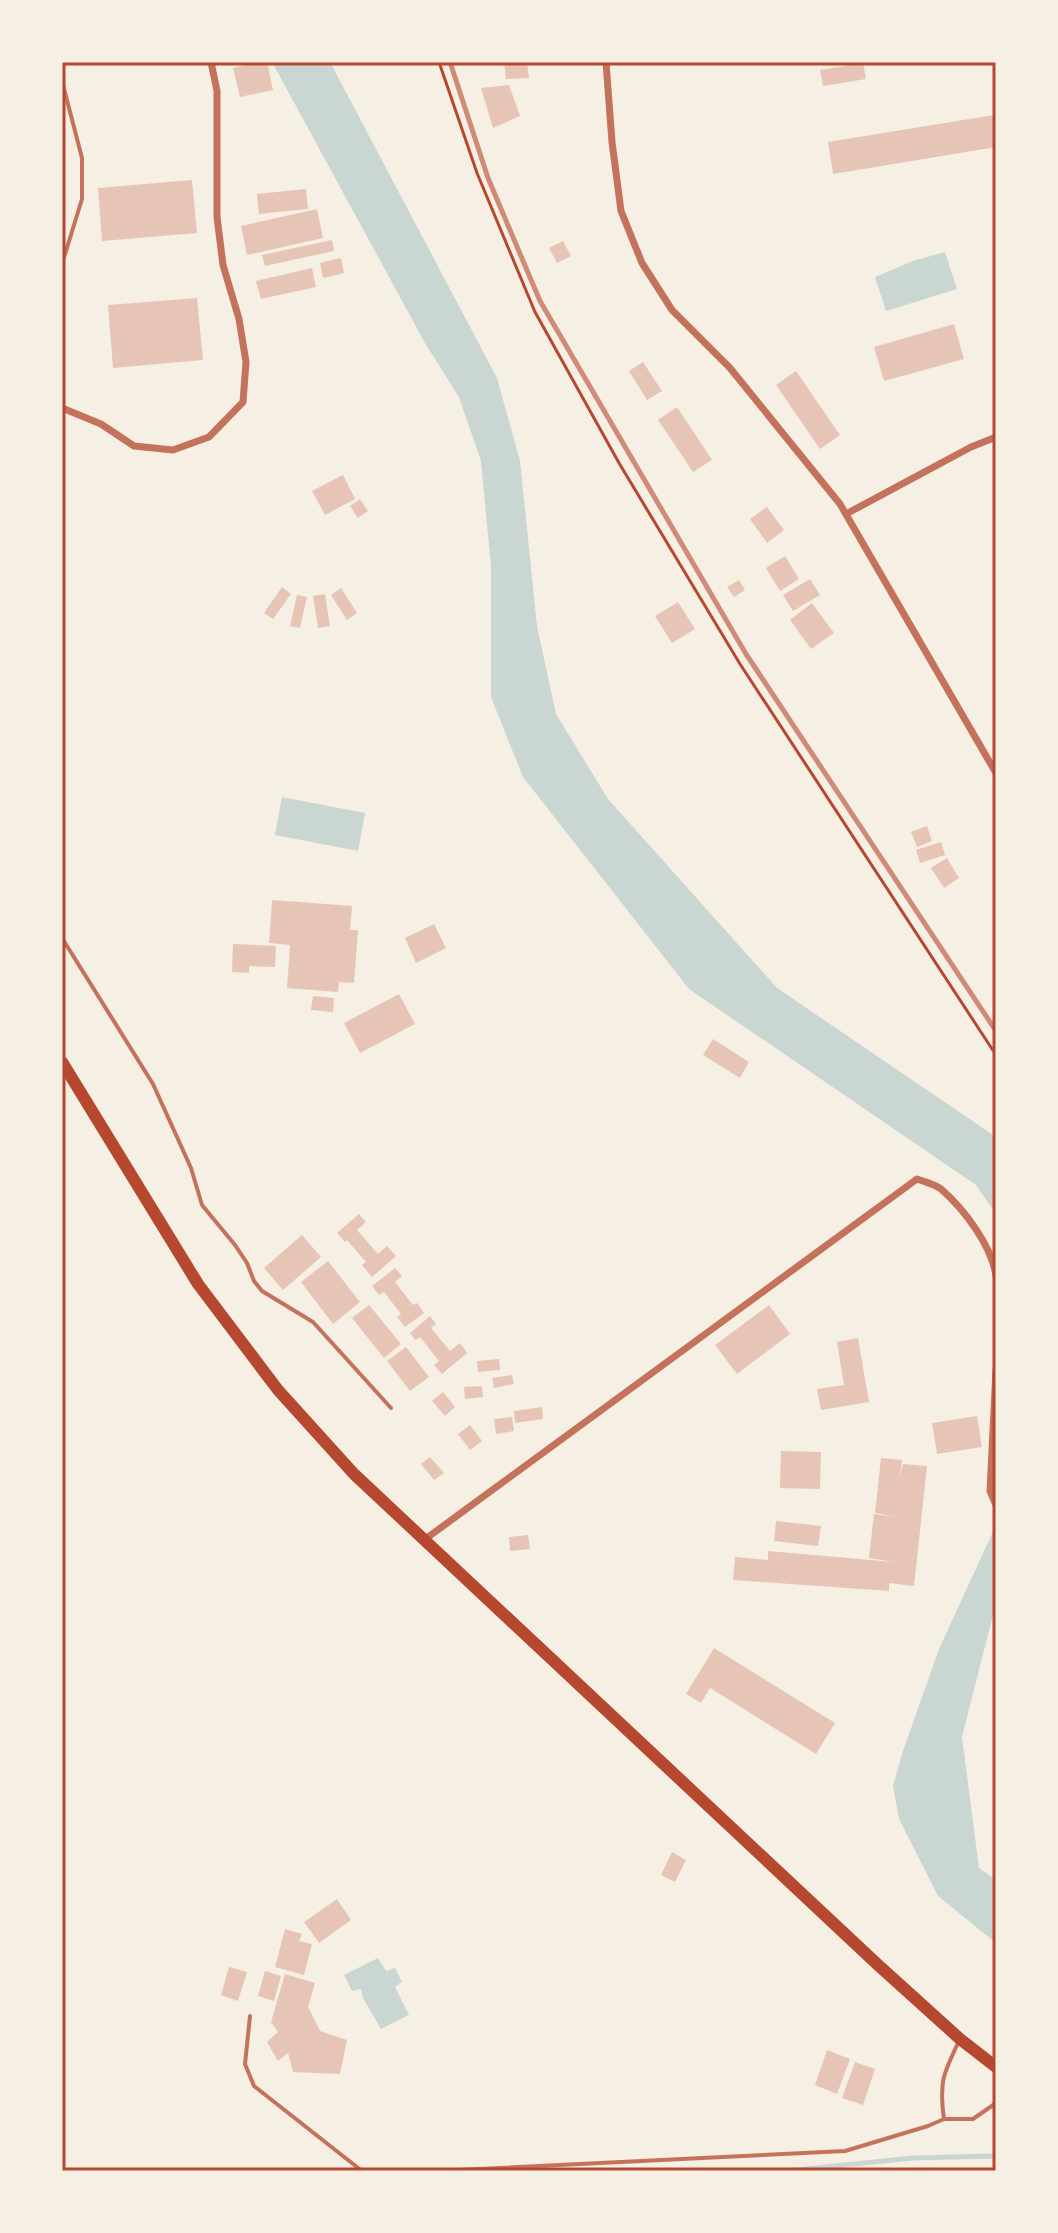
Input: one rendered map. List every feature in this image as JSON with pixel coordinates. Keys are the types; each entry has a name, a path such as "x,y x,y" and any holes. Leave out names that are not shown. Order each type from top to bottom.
{"highway":[{"path":"62,1062 198,1284 278,1390 354,1474 960,2039 996,2067"}],"street":[{"path":"62,408 101,424 134,446 173,450 209,437 243,402 246,362 239,319 223,265 217,217 217,91 211,62"},
{"path":"606,62 621,211 642,263 672,310 730,368 846,514 996,773"},
{"path":"846,514 971,447 996,437"},
{"path":"424,1540 917,1179 939,1187 978,1231 995,1264 996,1276"},
{"path":"995,1503 990,1491 996,1370"}],"lane":[{"path":"62,81 82,158 82,199 62,264"},
{"path":"62,938 153,1084 191,1168 202,1205 235,1245 254,1281 262,1291 313,1322 391,1408"},
{"path":"250,2016 245,2064 254,2086 362,2171"},
{"path":"944,2119 940,2088 945,2069 960,2039"},
{"path":"437,2171 845,2151 944,2119 973,2119 996,2103"}],"path":[{"path":"439,62 477,173 535,312 611,449 740,664 996,1055"}],"shaded area":[{"path":"272,62 330,62 497,378 520,461 537,626 556,714 608,799 777,988 996,1137 996,1214 976,1185 689,989 523,777 491,697 491,566 481,461 459,397 425,343"},
{"path":"945,252 957,289 886,311 875,277"},
{"path":"282,797 365,813 358,851 275,835"},
{"path":"996,1525 996,1603 962,1737 979,1868 996,1880 996,1943 938,1896 899,1819 893,1786 939,1649"},
{"path":"378,1958 386,1971 395,1968 402,1982 395,1987 409,2015 381,2029 361,1989 352,1991 344,1975"}],"building":[{"path":"267,62 273,90 240,97 233,68"},
{"path":"504,62 527,62 529,78 506,79"},
{"path":"863,63 866,79 823,86 820,70"},
{"path":"509,85 520,116 493,128 481,88"},
{"path":"994,115 996,147 833,174 828,142"},
{"path":"192,180 197,233 102,241 98,188"},
{"path":"306,189 308,209 259,214 257,194"},
{"path":"317,209 323,238 247,255 241,226"},
{"path":"332,240 334,251 265,266 262,255"},
{"path":"563,241 571,256 557,263 549,248"},
{"path":"341,258 344,273 323,278 320,263"},
{"path":"312,268 316,287 261,299 256,281"},
{"path":"197,298 203,360 113,368 108,305"},
{"path":"954,324 964,359 884,381 874,347"},
{"path":"643,362 662,391 647,400 629,371"},
{"path":"796,371 840,435 820,449 776,385"},
{"path":"677,407 712,460 693,472 658,420"},
{"path":"343,475 355,499 325,515 312,491"},
{"path":"360,499 368,511 358,518 350,506"},
{"path":"767,507 784,530 767,543 750,519"},
{"path":"785,556 799,579 780,591 766,568"},
{"path":"810,579 820,595 793,611 783,595"},
{"path":"739,580 745,590 734,597 727,587"},
{"path":"282,587 291,594 273,619 264,613"},
{"path":"341,588 357,613 347,620 331,595"},
{"path":"325,594 330,626 318,628 313,596"},
{"path":"297,595 307,597 300,628 290,626"},
{"path":"678,602 695,629 672,643 655,616"},
{"path":"812,603 834,633 811,649 790,620"},
{"path":"927,826 932,841 917,847 911,832"},
{"path":"941,842 945,855 920,863 916,850"},
{"path":"947,858 959,878 944,888 931,868"},
{"path":"272,900 352,906 350,930 358,930 354,983 339,982 338,992 287,988 290,945 269,943"},
{"path":"434,924 446,948 416,963 405,938"},
{"path":"233,944 276,946 275,967 249,966 249,973 232,972"},
{"path":"399,994 415,1024 360,1053 344,1023"},
{"path":"313,996 334,998 333,1012 311,1010"},
{"path":"713,1039 749,1062 740,1078 703,1055"},
{"path":"359,1214 366,1222 357,1230 378,1254 387,1246 396,1256 372,1277 362,1265 366,1262 337,1233"},
{"path":"302,1235 321,1257 283,1290 264,1268"},
{"path":"328,1261 360,1302 333,1324 301,1282"},
{"path":"395,1268 402,1276 395,1282 413,1305 417,1303 424,1313 405,1327 397,1317 401,1314 384,1292 379,1295 372,1286"},
{"path":"369,1305 401,1344 384,1358 352,1318"},
{"path":"769,1305 790,1334 737,1374 715,1345"},
{"path":"430,1316 436,1324 431,1328 450,1351 460,1343 467,1353 442,1374 434,1365 439,1361 420,1337 415,1340 410,1333"},
{"path":"858,1338 869,1402 821,1410 817,1389 844,1385 837,1342"},
{"path":"406,1347 429,1377 410,1391 387,1361"},
{"path":"499,1359 500,1370 478,1372 477,1361"},
{"path":"512,1375 514,1384 494,1388 492,1378"},
{"path":"482,1386 483,1397 465,1399 464,1387"},
{"path":"443,1392 455,1407 445,1416 432,1401"},
{"path":"542,1407 543,1419 515,1423 514,1411"},
{"path":"977,1416 982,1447 937,1454 932,1423"},
{"path":"512,1417 514,1431 496,1434 494,1419"},
{"path":"470,1425 482,1441 470,1450 458,1434"},
{"path":"781,1451 821,1452 820,1489 780,1488"},
{"path":"430,1457 444,1473 434,1480 421,1464"},
{"path":"881,1458 902,1460 900,1477 903,1464 927,1466 914,1586 889,1583 889,1591 733,1580 735,1557 768,1560 768,1551 894,1562 869,1558 874,1514 897,1517 875,1513"},
{"path":"776,1521 821,1526 818,1546 774,1541"},
{"path":"528,1535 530,1549 510,1551 509,1537"},
{"path":"714,1648 835,1723 816,1754 710,1688 701,1703 686,1694"},
{"path":"672,1852 686,1860 675,1882 661,1875"},
{"path":"337,1899 351,1920 319,1943 304,1922"},
{"path":"285,1929 302,1934 299,1941 312,1944 304,1975 275,1967"},
{"path":"229,1967 247,1972 238,2001 221,1995"},
{"path":"265,1971 281,1976 274,2001 258,1996"},
{"path":"285,1974 315,1983 308,2007 320,2031 347,2040 340,2074 293,2072 288,2053 278,2061 267,2042 278,2032 271,2022"},
{"path":"827,2050 850,2059 837,2094 815,2085"},
{"path":"855,2062 875,2069 863,2105 842,2098"}],"waterway":[{"path":"785,2171 913,2158 996,2156"}],"railway":[{"path":"450,62 488,178 540,301 746,654 996,1031"}]}
